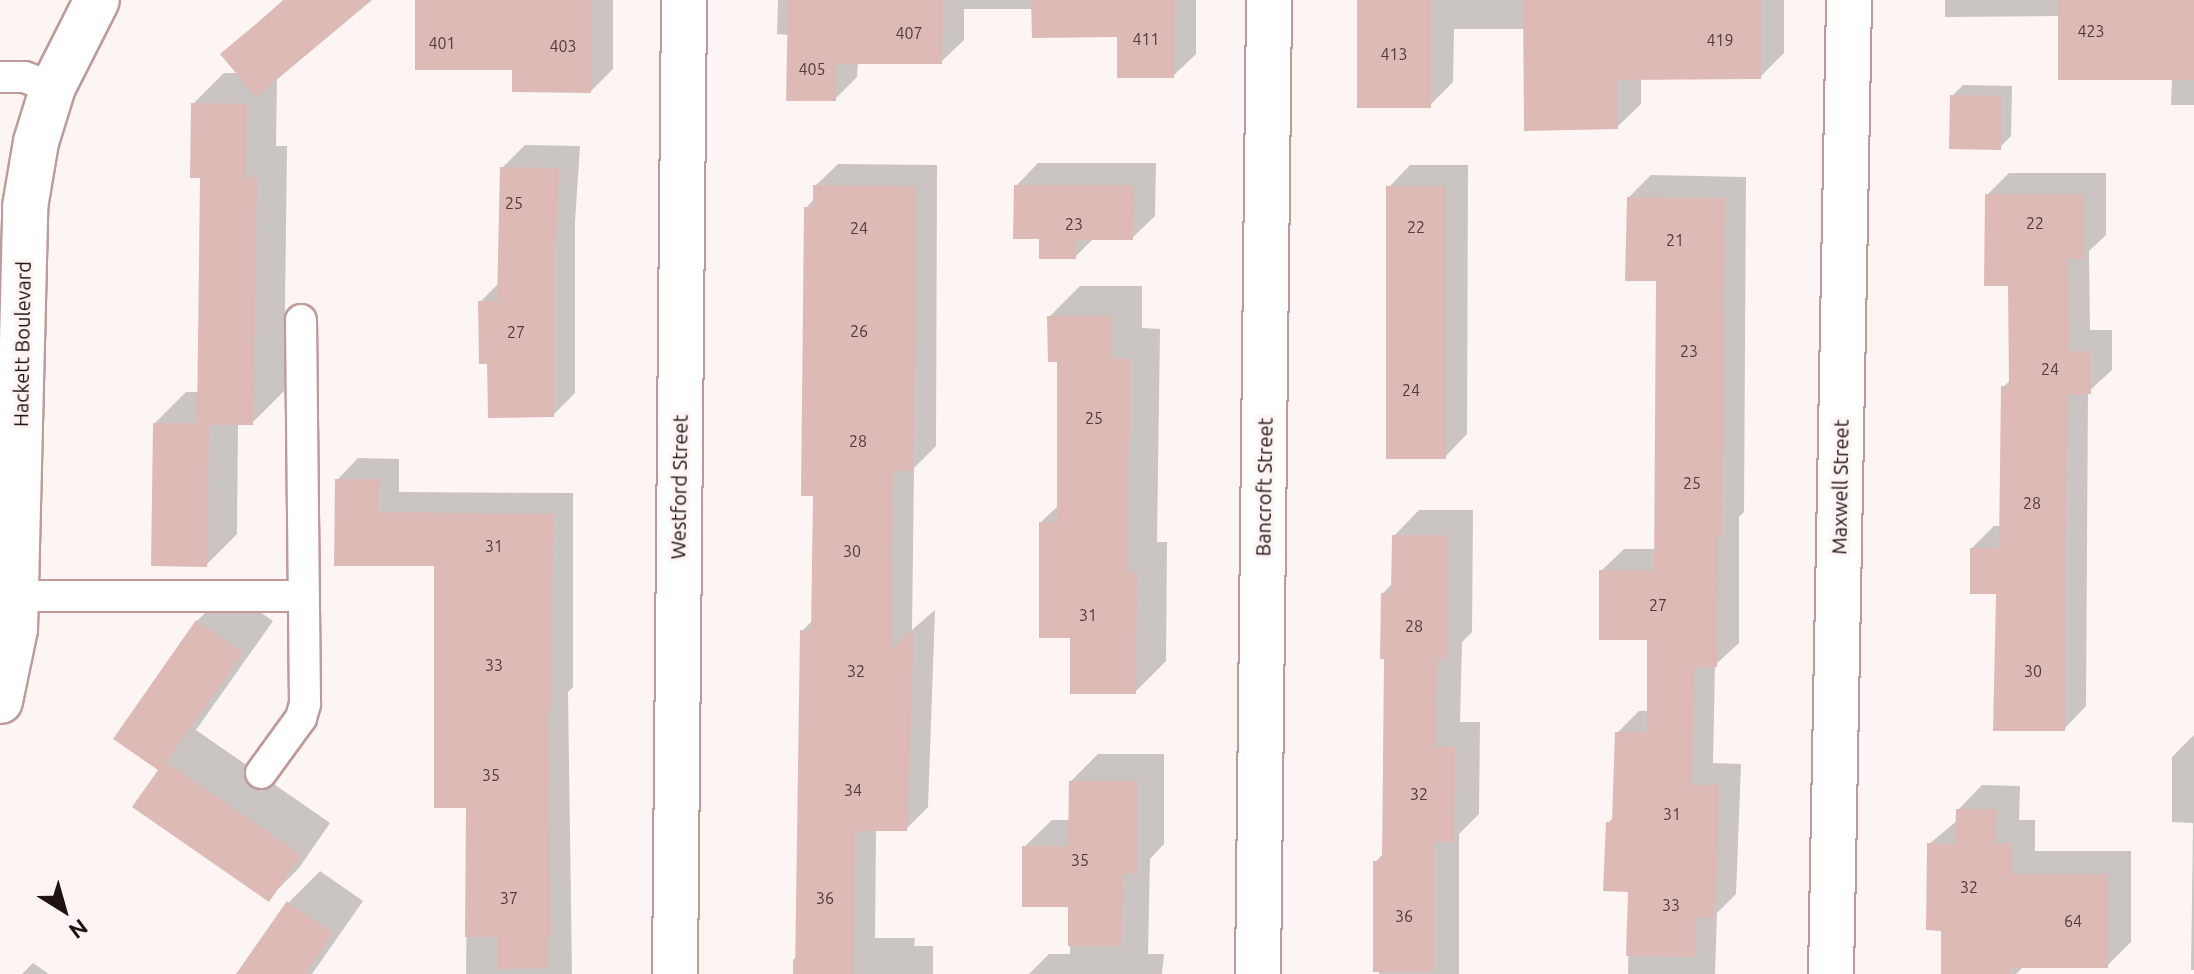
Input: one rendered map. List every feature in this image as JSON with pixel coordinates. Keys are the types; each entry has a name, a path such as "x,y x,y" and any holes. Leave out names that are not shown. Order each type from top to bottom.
{"street":[{"name":"Hackett Boulevard","path":"0,701 15,629 9,507 25,207 36,142 53,87 97,0"},
{"name":"Westford Street","path":"675,974 684,0"},
{"name":"Bancroft Street","path":"1258,974 1269,0"},
{"name":"Maxwell Street","path":"1831,974 1849,0"}],"lane":[{"path":"0,77 24,77 53,87"},
{"path":"261,773 305,709 301,320"},
{"path":"15,596 304,596"}],"building":[{"path":"285,0 372,0 256,97 220,54"},
{"path":"415,0 592,0 591,93 512,92 512,70 415,70"},
{"path":"788,0 943,0 942,64 836,64 836,101 786,101"},
{"path":"1031,0 1175,0 1174,78 1117,78 1117,37 1032,38"},
{"path":"1357,0 1431,0 1431,108 1357,108"},
{"path":"1523,0 1761,0 1761,79 1618,80 1618,129 1524,131"},
{"path":"2058,0 2194,0 2194,80 2058,80"},
{"path":"1950,95 2002,96 2001,150 1949,149"},
{"path":"191,103 247,104 246,177 257,177 253,425 209,425 207,567 151,566 153,423 197,423 200,178 190,178"},
{"path":"500,167 559,168 554,243 554,417 488,418 487,364 479,364 478,301 497,301"},
{"path":"813,185 916,186 914,471 893,471 891,649 914,629 907,831 855,831 854,974 795,974 800,630 811,631 813,496 801,496 804,207 813,207"},
{"path":"1014,185 1134,185 1133,240 1076,240 1076,259 1039,259 1039,239 1013,239"},
{"path":"1386,186 1446,186 1446,459 1386,459"},
{"path":"1985,194 2084,194 2084,259 2068,259 2069,351 2090,351 2091,394 2067,395 2065,731 1993,731 1996,594 1970,594 1970,548 1999,548 2001,386 2009,386 2008,286 1984,286"},
{"path":"1627,197 1725,198 1722,537 1718,537 1717,667 1694,668 1692,785 1719,785 1718,844 1714,918 1696,918 1695,957 1626,956 1628,892 1603,891 1606,822 1612,822 1615,732 1647,732 1647,640 1599,640 1599,570 1654,570 1656,281 1625,281"},
{"path":"1047,316 1112,316 1112,358 1130,359 1127,572 1137,572 1136,694 1070,694 1070,638 1039,638 1039,522 1057,522 1057,362 1048,362"},
{"path":"335,479 379,479 378,512 553,514 552,711 548,710 551,936 547,937 547,968 498,969 498,937 465,937 466,808 434,808 434,566 334,566"},
{"path":"1392,535 1448,535 1447,659 1437,659 1435,747 1455,747 1454,842 1434,842 1434,972 1373,972 1373,861 1382,861 1384,659 1380,659 1381,593 1391,593"},
{"path":"196,620 243,653 166,762 301,855 269,902 132,807 158,770 113,739"},
{"path":"1069,781 1138,781 1138,874 1123,874 1122,946 1068,946 1068,907 1022,907 1022,846 1068,846"},
{"path":"1956,809 1997,809 1995,843 2012,843 2011,874 2108,874 2108,968 2010,968 2010,974 1941,974 1941,931 1926,930 1927,843 1955,844"},
{"path":"287,901 333,933 305,974 236,974"}]}
